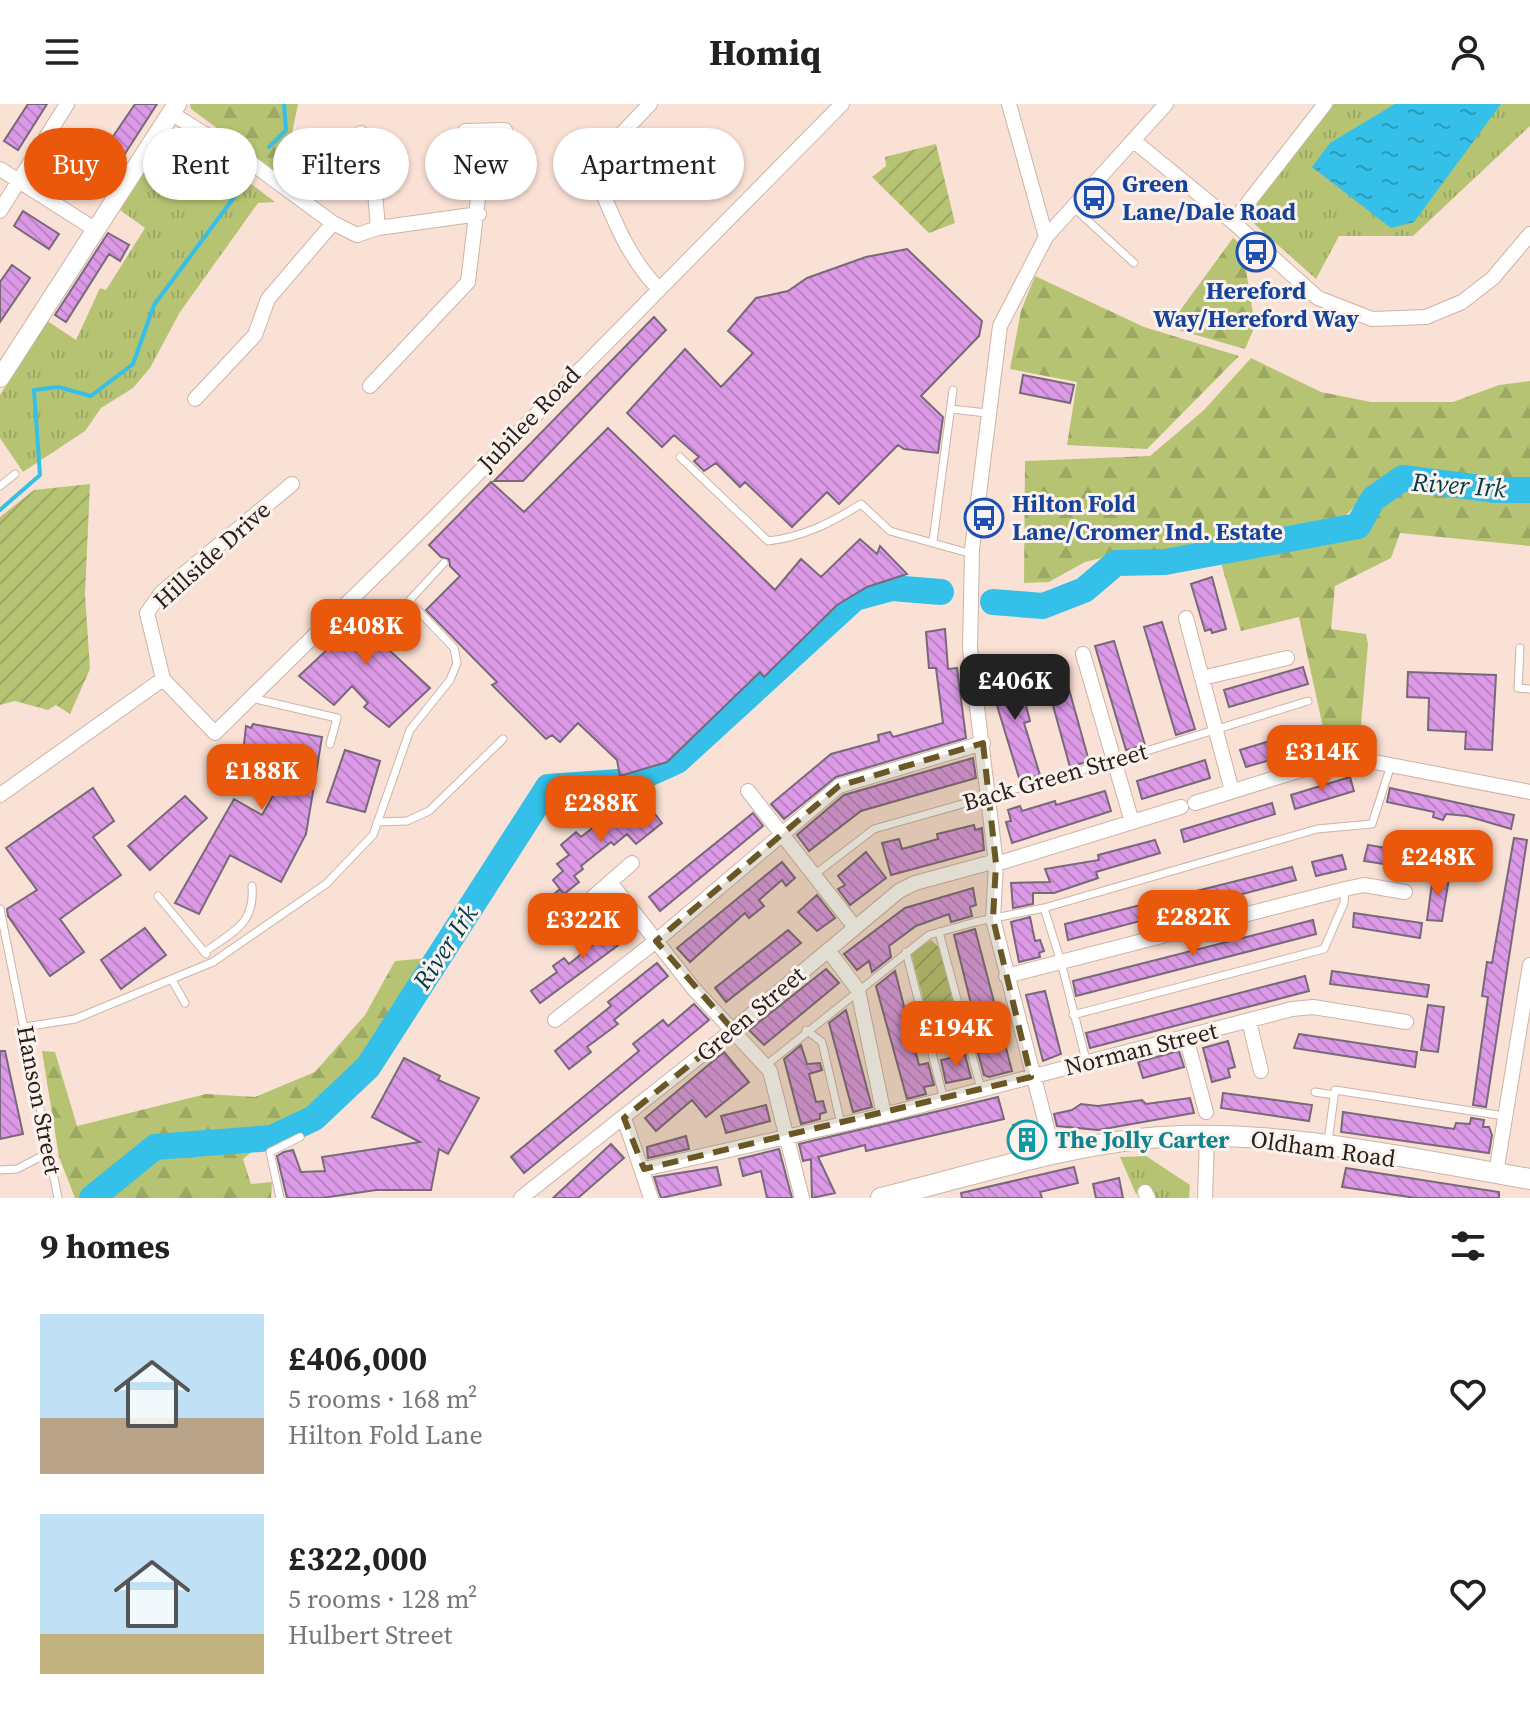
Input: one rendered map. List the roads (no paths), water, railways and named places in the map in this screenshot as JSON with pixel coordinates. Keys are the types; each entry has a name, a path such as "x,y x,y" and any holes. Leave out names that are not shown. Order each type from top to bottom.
{"main road":[{"name":"Oldham Road","path":"883,1198 1112,1142 1207,1137 1265,1138 1530,1179"}],"street":[{"path":"0,211 67,104"},
{"path":"650,104 609,147 596,177 623,241 641,270 657,287"},
{"name":"Jubilee Road","path":"163,679 215,733 434,518 657,287 842,104"},
{"path":"1009,104 1046,237"},
{"path":"1054,1155 1031,1077 993,919 996,862 973,684 969,614 987,413 1000,326 1046,237 1166,104"},
{"path":"1233,222 1325,104"},
{"path":"0,378 174,109 333,223 357,235 378,228 479,214"},
{"path":"1134,141 1233,222 1318,298 1372,319 1426,317 1462,302 1493,278 1530,234"},
{"path":"0,169 96,230"},
{"path":"376,200 378,228"},
{"path":"370,386 468,282 480,200"},
{"path":"195,399 255,335 268,299 333,223"},
{"name":"Hillside Drive","path":"163,679 147,613 161,593 292,484"},
{"path":"1186,618 1232,791"},
{"path":"1083,654 1132,822"},
{"path":"1202,678 1287,658"},
{"path":"0,795 163,679"},
{"path":"555,1020 656,941 781,833 849,780 983,743"},
{"name":"Green Street","path":"521,1198 733,1030 854,926 907,886 1132,822 1333,760 1354,758 1530,792"},
{"path":"748,791 854,926"},
{"path":"593,897 632,863"},
{"path":"610,882 693,988 770,1071 802,1198"},
{"path":"1006,976 1345,889 1364,885 1405,892"},
{"path":"828,950 858,990 884,1115"},
{"path":"1496,1173 1530,965"},
{"name":"Norman Street","path":"644,1169 884,1115 1292,1009 1313,1007 1406,1022"},
{"path":"1249,1021 1261,1071"},
{"path":"1186,1037 1206,1112"},
{"path":"624,1118 644,1169 651,1198"},
{"path":"1205,1198 1207,1137"}],"lane":[{"path":"1073,207 1134,263"},
{"path":"933,541 953,390"},
{"path":"951,409 987,413"},
{"path":"680,457 768,541 806,533 834,521 861,504 890,531 972,554"},
{"path":"0,486 15,474"},
{"path":"25,1027 75,1019 213,962 326,884 373,835 410,730 450,680 457,663 454,648 409,601 444,563"},
{"path":"1520,648 1518,688 1530,689"},
{"path":"251,698 337,718 330,744"},
{"name":"Back Green Street","path":"814,875 874,829 1114,761 1308,701"},
{"path":"377,822 407,821 429,811 503,739"},
{"path":"765,1066 906,952 939,932 1044,908 1317,829 1372,824 1391,765"},
{"path":"205,952 249,918 253,907 252,886"},
{"path":"1073,1015 1324,949 1344,903 1345,889"},
{"path":"158,896 213,962"},
{"path":"1044,908 1087,1064"},
{"name":"Hanson Street","path":"0,909 58,1198"},
{"path":"939,932 981,1090"},
{"path":"906,952 944,1100"},
{"path":"172,980 185,1003"},
{"path":"806,1030 822,1042 841,1124"},
{"path":"1328,1148 1335,1090 1504,1116"},
{"path":"1315,1092 1334,1095"},
{"path":"280,1198 270,1152 300,1137"},
{"path":"0,1170 17,1169 48,1153"}],"water":[{"path":"1395,104 1501,104 1414,222 1391,228 1312,167 1330,143"}],"waterway":[{"path":"269,147 286,130 284,104"},
{"path":"0,510 40,475 34,390 58,387 91,396 133,364 154,305 232,200"},
{"name":"River Irk","path":"993,602 1043,606 1084,590 1116,563 1165,562 1358,526 1373,499 1403,478 1496,490 1530,490"},
{"name":"River Irk","path":"92,1198 155,1147 272,1138 314,1118 368,1067 548,787 633,781 677,761 855,598 892,588 941,592"}],"place":[{"name":"Green Lane/Dale Road","path":"1094,198"},
{"name":"Hereford Way/Hereford Way","path":"1256,252"},
{"name":"Hilton Fold Lane/Cromer Ind. Estate","path":"984,518"},
{"name":"The Jolly Carter","path":"1027,1140"}]}
